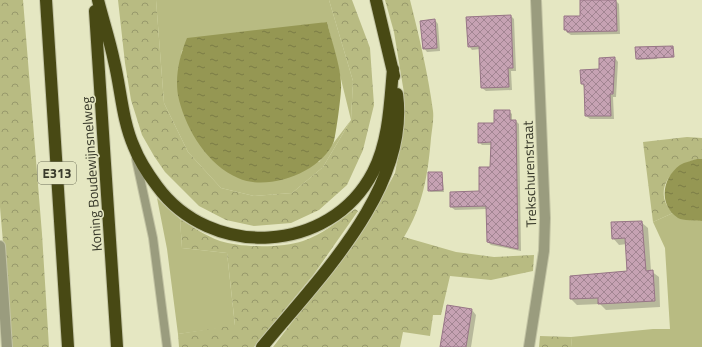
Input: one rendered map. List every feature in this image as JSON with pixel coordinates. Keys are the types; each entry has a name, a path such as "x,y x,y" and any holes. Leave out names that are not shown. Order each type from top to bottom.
{"highway":[{"name":"E313","path":"46,0 68,347"},
{"name":"Koning Boudewijnsnelweg","path":"94,0 117,347"},
{"path":"98,0 115,62 121,97 133,146 157,187 176,207 196,221 213,229 248,239 280,237 313,229 340,211 356,195 372,173 380,154 385,134 393,69"},
{"path":"262,347 356,232 390,165 397,136 398,103 393,69 376,0"}],"street":[{"name":"Trekschurenstraat","path":"529,347 544,251 536,0"},
{"path":"0,246 7,347"}],"lane":[{"path":"133,146 153,238 167,347"}],"green space":[{"path":"0,0 23,0 42,234 49,347 12,347 0,207"},
{"path":"118,0 156,0 164,103 188,152 221,188 254,196 292,193 323,167 351,120 353,81 329,0 352,0 370,48 374,105 363,150 347,185 319,210 291,223 254,226 226,220 199,206 165,172 142,135 131,100"},
{"path":"156,0 329,0 353,81 351,120 323,167 292,193 254,196 221,188 188,152 164,103","holes":["327,22 351,120 319,162 179,100 178,76 182,50"]},
{"path":"385,0 410,0 426,69 433,111 424,189 416,214 404,237 456,252 494,257 534,255 533,271 491,280 450,276 441,315 433,315 430,336 403,332 400,347 273,347 368,223 395,173 403,130 404,93 394,32"},
{"path":"687,137 702,138 702,159 692,161 675,170 665,186 664,195 666,204 673,213 653,222 643,142"},
{"path":"157,198 180,219 182,248 227,253 235,326 178,334 167,249"},
{"path":"355,209 358,211 314,274 254,347 179,347 178,334 235,325 227,253 182,248 180,219 220,241 239,245 273,246 303,241 317,235"},
{"path":"673,213 679,218 702,221 702,347 572,347 571,337 653,329 670,329 665,248 653,222"},
{"path":"540,336 571,337 572,347 539,347"}],"water":[{"path":"327,22 341,77 339,112 335,137 328,152 318,162 306,170 278,181 250,182 238,178 217,165 200,146 193,135 179,100 177,85 178,69 187,38"},
{"path":"697,159 702,159 702,221 680,219 672,213 667,206 665,199 666,184 674,170 680,165"}],"building":[{"path":"580,0 616,0 617,31 567,32 567,30 564,30 564,16 580,16"},
{"path":"511,15 513,68 508,68 509,87 481,88 479,46 468,47 466,17"},
{"path":"435,19 437,48 423,49 420,21"},
{"path":"673,46 674,57 636,59 635,47"},
{"path":"615,57 613,94 610,94 611,116 585,116 584,84 581,84 580,70 599,69 599,58"},
{"path":"494,110 510,110 510,120 516,120 518,249 487,242 486,206 450,207 450,192 479,191 479,167 490,167 491,142 478,143 478,123 494,123"},
{"path":"428,172 442,172 443,190 428,191"},
{"path":"642,221 646,271 653,270 655,301 598,304 598,298 570,299 570,276 627,271 625,238 612,239 611,222"},
{"path":"447,305 472,309 466,347 440,347"}]}
